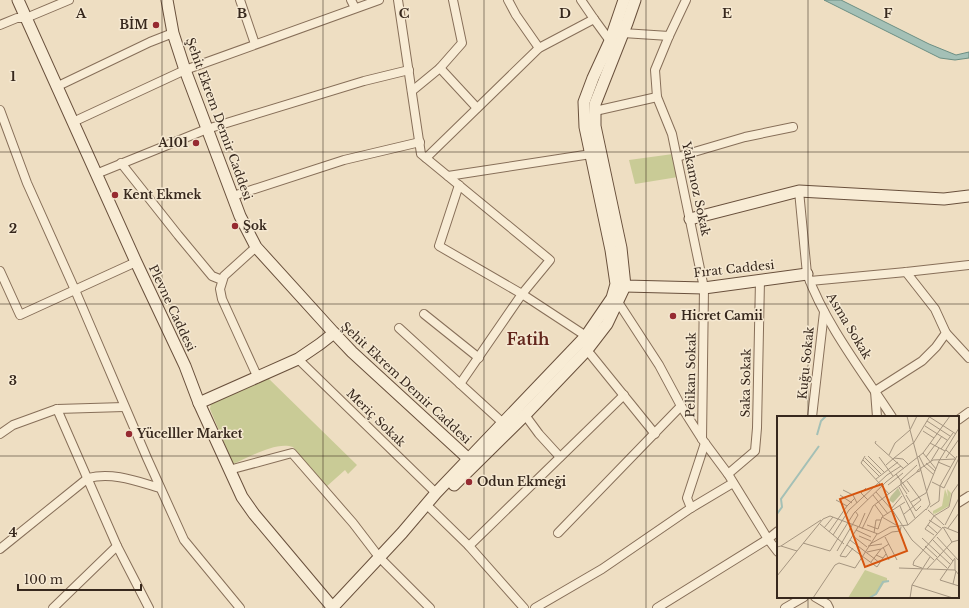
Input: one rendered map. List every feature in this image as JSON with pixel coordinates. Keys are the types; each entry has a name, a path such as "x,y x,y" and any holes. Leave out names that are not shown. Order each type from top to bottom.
{"street":[{"name":"Plevne Caddesi","path":"18,0 56,87 185,366 199,403 242,497 254,514 333,608"},
{"path":"0,25 18,18 26,18 69,0"},
{"name":"Şehit Ekrem Demir Caddesi","path":"167,0 173,33 185,70 240,216 256,247 352,352 472,462"},
{"path":"240,0 256,44"},
{"path":"350,0 355,8"},
{"path":"73,122 185,70 379,0"},
{"path":"398,0 421,154 550,260 522,294 460,384"},
{"path":"412,91 440,68 462,43 453,0"},
{"path":"508,0 516,15 540,48"},
{"path":"581,0 610,41"},
{"path":"621,285 611,250 585,128 584,102 610,41 624,0"},
{"path":"333,608 402,533 436,493 525,415 587,350 607,324 621,285 621,248 595,126 595,104 635,0"},
{"name":"Yakamoz Sokak","path":"686,0 655,70 657,97 672,134 704,288"},
{"path":"426,158 540,48 594,20"},
{"path":"56,87 150,42 173,33"},
{"path":"623,33 669,36"},
{"path":"440,68 477,108"},
{"path":"96,174 207,128 364,81 409,70"},
{"path":"595,111 657,97"},
{"path":"0,110 27,183 75,290 124,407 184,540 240,608"},
{"path":"677,157 746,137 792,127"},
{"path":"233,196 344,160 420,142"},
{"path":"448,176 591,154"},
{"path":"121,163 178,236 212,276 222,280"},
{"path":"459,185 439,246 522,294 586,336"},
{"path":"690,219 799,191 944,200 969,196"},
{"name":"Asma Sokak","path":"799,191 809,278 824,312 891,416"},
{"path":"256,247 224,276 220,289 222,300 258,378"},
{"path":"0,271 20,315 136,262"},
{"path":"809,278 906,272 969,265"},
{"path":"906,272 935,309 946,333 969,358"},
{"name":"Fırat Caddesi","path":"621,285 704,288 760,280 809,278"},
{"name":"Saka Sokak","path":"728,474 755,451 757,428 760,280"},
{"name":"Pelikan Sokak","path":"691,508 687,498 704,441 704,288"},
{"path":"402,533 431,509 472,462 503,423 586,336 615,300"},
{"path":"615,300 659,365 681,406 728,474 768,539 777,551"},
{"name":"Kuğu Sokak","path":"812,416 824,312"},
{"path":"424,314 478,358"},
{"path":"399,328 503,423"},
{"path":"199,403 298,359 334,333"},
{"path":"877,416 875,390 922,361 936,347 946,333"},
{"path":"587,350 654,434"},
{"name":"Meriç Sokak","path":"298,359 436,493"},
{"path":"469,546 624,395"},
{"path":"558,533 681,406"},
{"path":"0,434 13,425 58,409 124,407"},
{"path":"58,409 117,546 149,608"},
{"path":"959,419 969,412"},
{"path":"525,415 539,434 560,457"},
{"path":"229,470 292,453 353,523 379,557 430,608"},
{"path":"0,549 88,478 98,476 115,476 160,488"},
{"path":"535,608 602,569 691,508 733,482"},
{"path":"959,502 969,496"},
{"path":"431,509 469,546 524,608"},
{"path":"658,608 768,539 777,532"},
{"path":"53,608 117,546"},
{"path":"785,608 802,598"},
{"path":"817,598 827,604 829,608"}],"green space":[{"path":"673,154 678,177 635,184 629,160"},
{"path":"267,377 357,465 348,474 345,470 326,487 293,447 286,446 271,448 233,464 210,409 211,403"}],"water":[{"path":"824,0 841,0 929,44 956,55 969,52 969,58 955,60 940,58"}],"place":[{"name":"BİM","path":"156,25"},
{"name":"A101","path":"196,143"},
{"name":"Kent Ekmek","path":"115,195"},
{"name":"Şok","path":"235,226"},
{"name":"Hicret Camii","path":"673,316"},
{"name":"Yücelller Market","path":"129,434"},
{"name":"Odun Ekmeği","path":"469,482"}],"district":[{"name":"Fatih","path":"528,339"}]}
